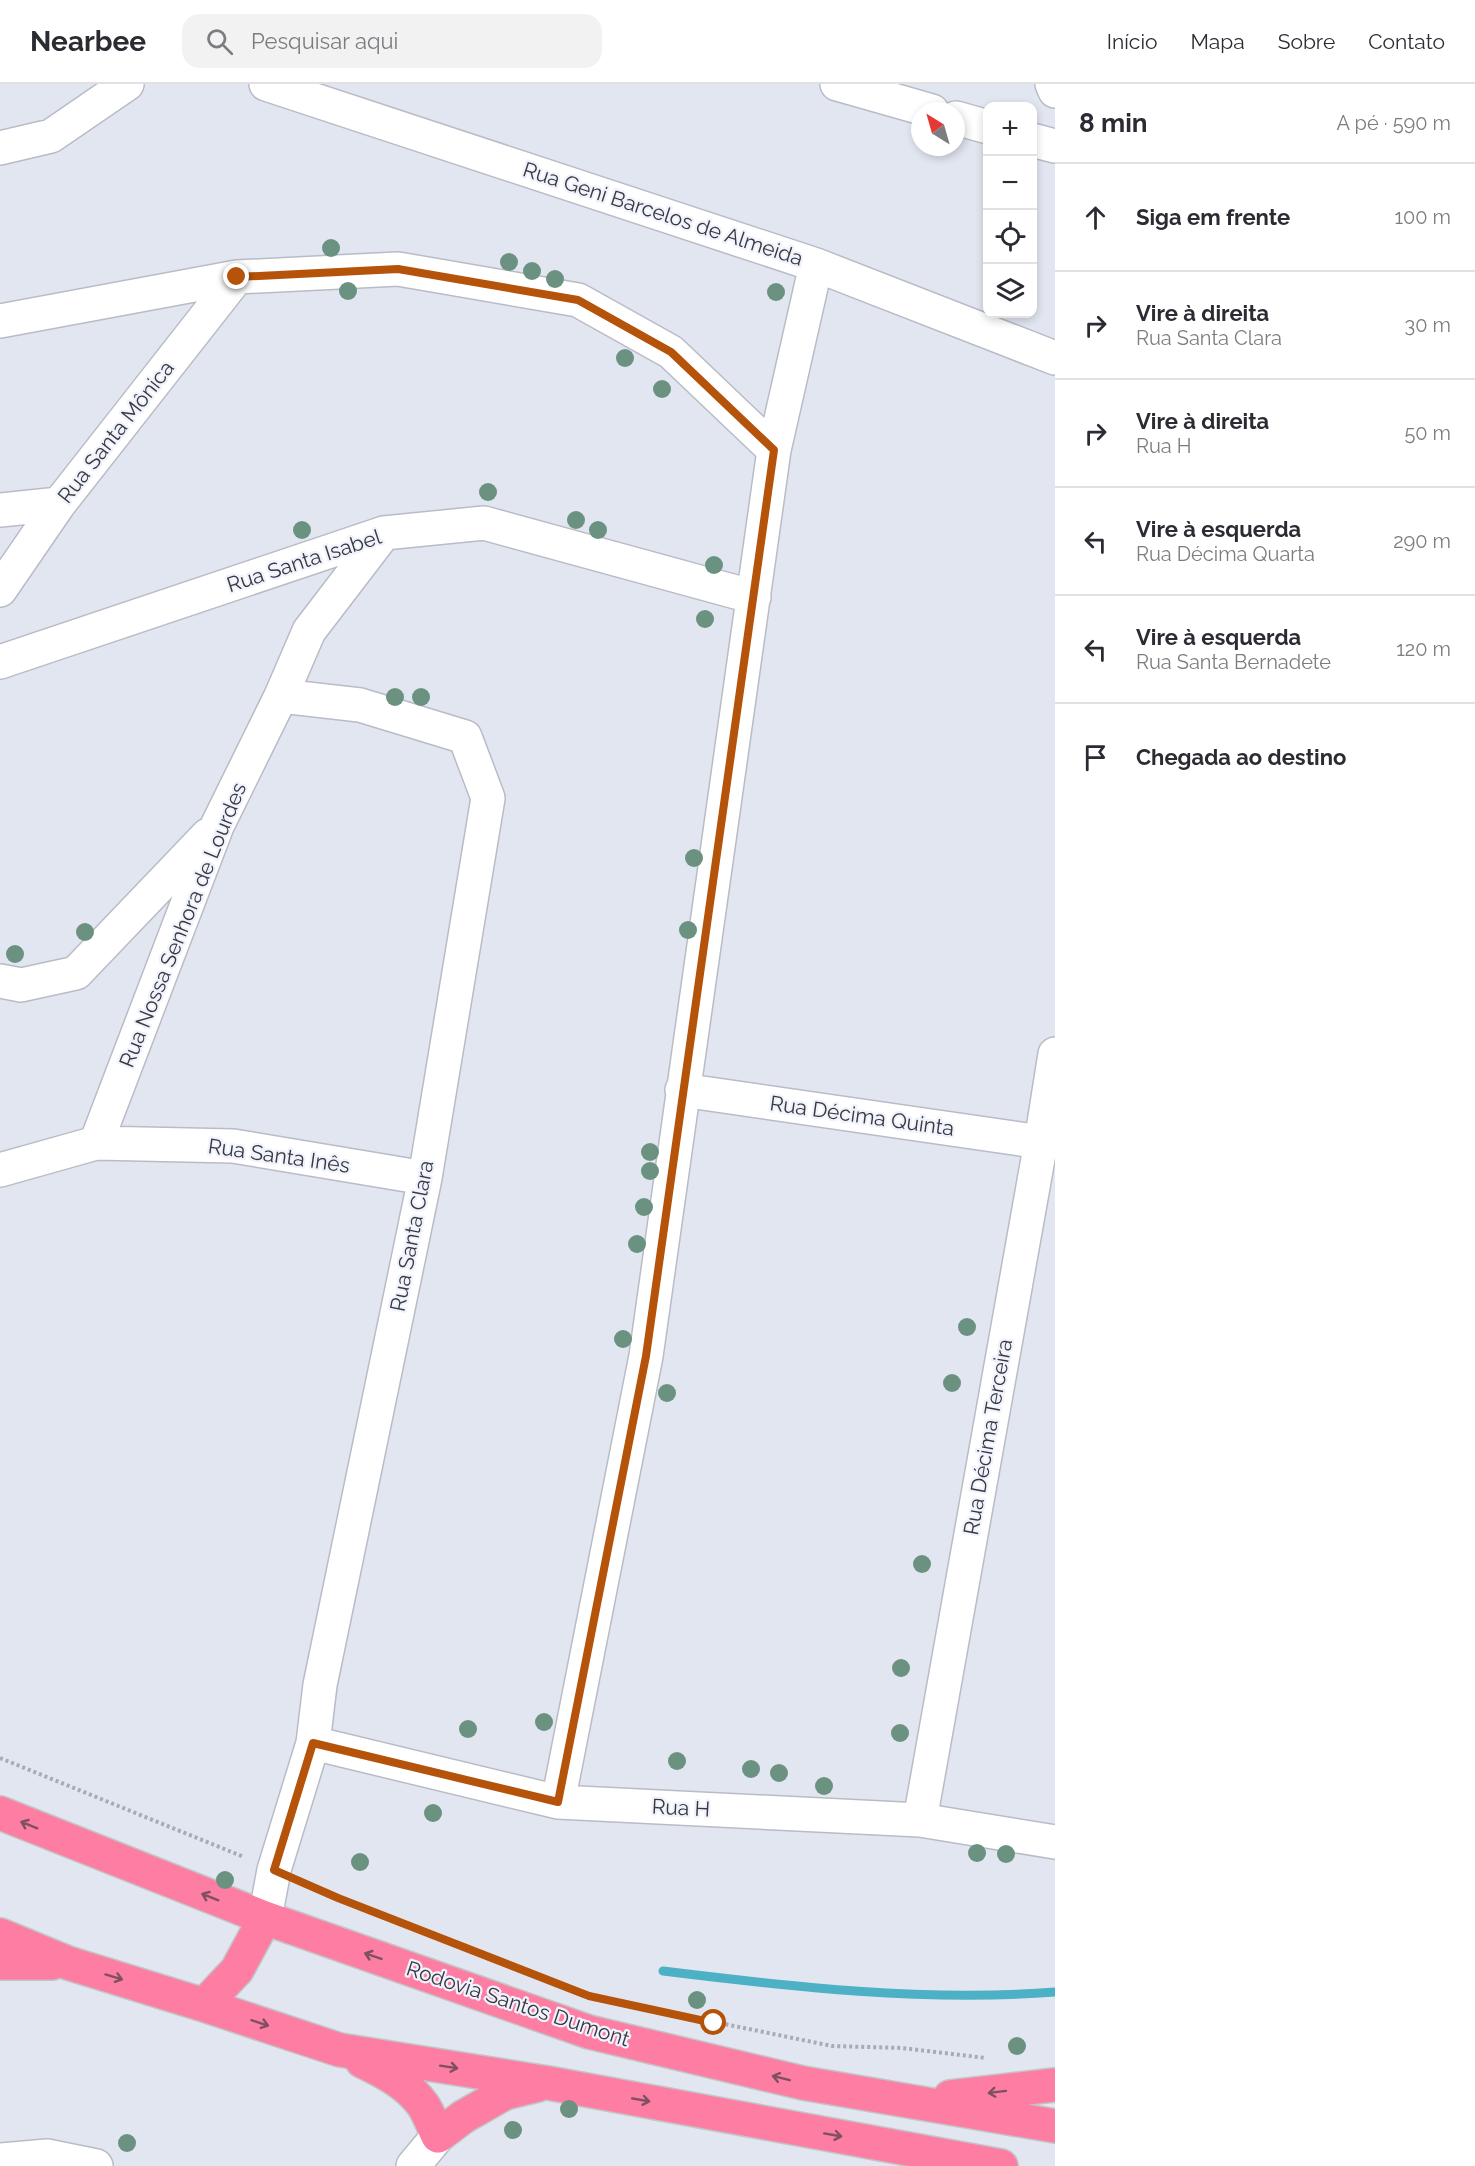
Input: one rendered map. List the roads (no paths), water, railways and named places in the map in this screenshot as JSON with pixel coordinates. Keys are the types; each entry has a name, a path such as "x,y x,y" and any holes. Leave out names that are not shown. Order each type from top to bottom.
{"highway":[{"name":"Rodovia Santos Dumont","path":"0,1813 265,1918 590,2032 804,2083 1055,2126"},
{"path":"204,2005 237,1970 265,1918"},
{"path":"0,1935 68,1963 340,2050 548,2083 1001,2166"},
{"path":"0,1963 68,1963"},
{"path":"340,2050 400,2082 425,2107 438,2136 463,2117 505,2093 548,2083"},
{"path":"909,2102 1055,2085"}],"street":[{"path":"0,148 51,136 127,84"},
{"name":"Rua Geni Barcelos de Almeida","path":"266,84 816,265 1055,358"},
{"path":"837,84 911,105"},
{"path":"1052,84 1055,91"},
{"path":"965,121 983,126"},
{"path":"1037,141 1055,146"},
{"path":"558,1802 646,1356 774,450 816,265"},
{"path":"0,321 237,277 398,269 578,300 671,352 774,450"},
{"name":"Rua Santa Mônica","path":"0,590 59,504 237,277"},
{"path":"0,510 59,504"},
{"name":"Rua Santa Isabel","path":"0,662 384,533 484,523 754,597"},
{"name":"Rua Nossa Senhora de Lourdes","path":"96,1143 217,826 281,696 309,631 384,533"},
{"name":"Rua Santa Clara","path":"265,1918 274,1870 313,1743 320,1685 425,1178 488,798 465,737 360,705 281,696"},
{"path":"0,981 21,985 76,973 217,826"},
{"name":"Rua Décima Terceira","path":"920,1820 1055,1054"},
{"name":"Rua Décima Quinta","path":"682,1090 1041,1142"},
{"path":"0,1170 96,1143"},
{"name":"Rua Santa Inês","path":"96,1143 233,1146 425,1178"},
{"name":"Rua H","path":"313,1743 558,1802 920,1820 1055,1842"},
{"path":"413,2166 438,2136"},
{"path":"0,2160 47,2156 96,2166"}],"waterway":[{"path":"663,1971 810,1987 908,1994 1006,1995 1055,1992"}]}
